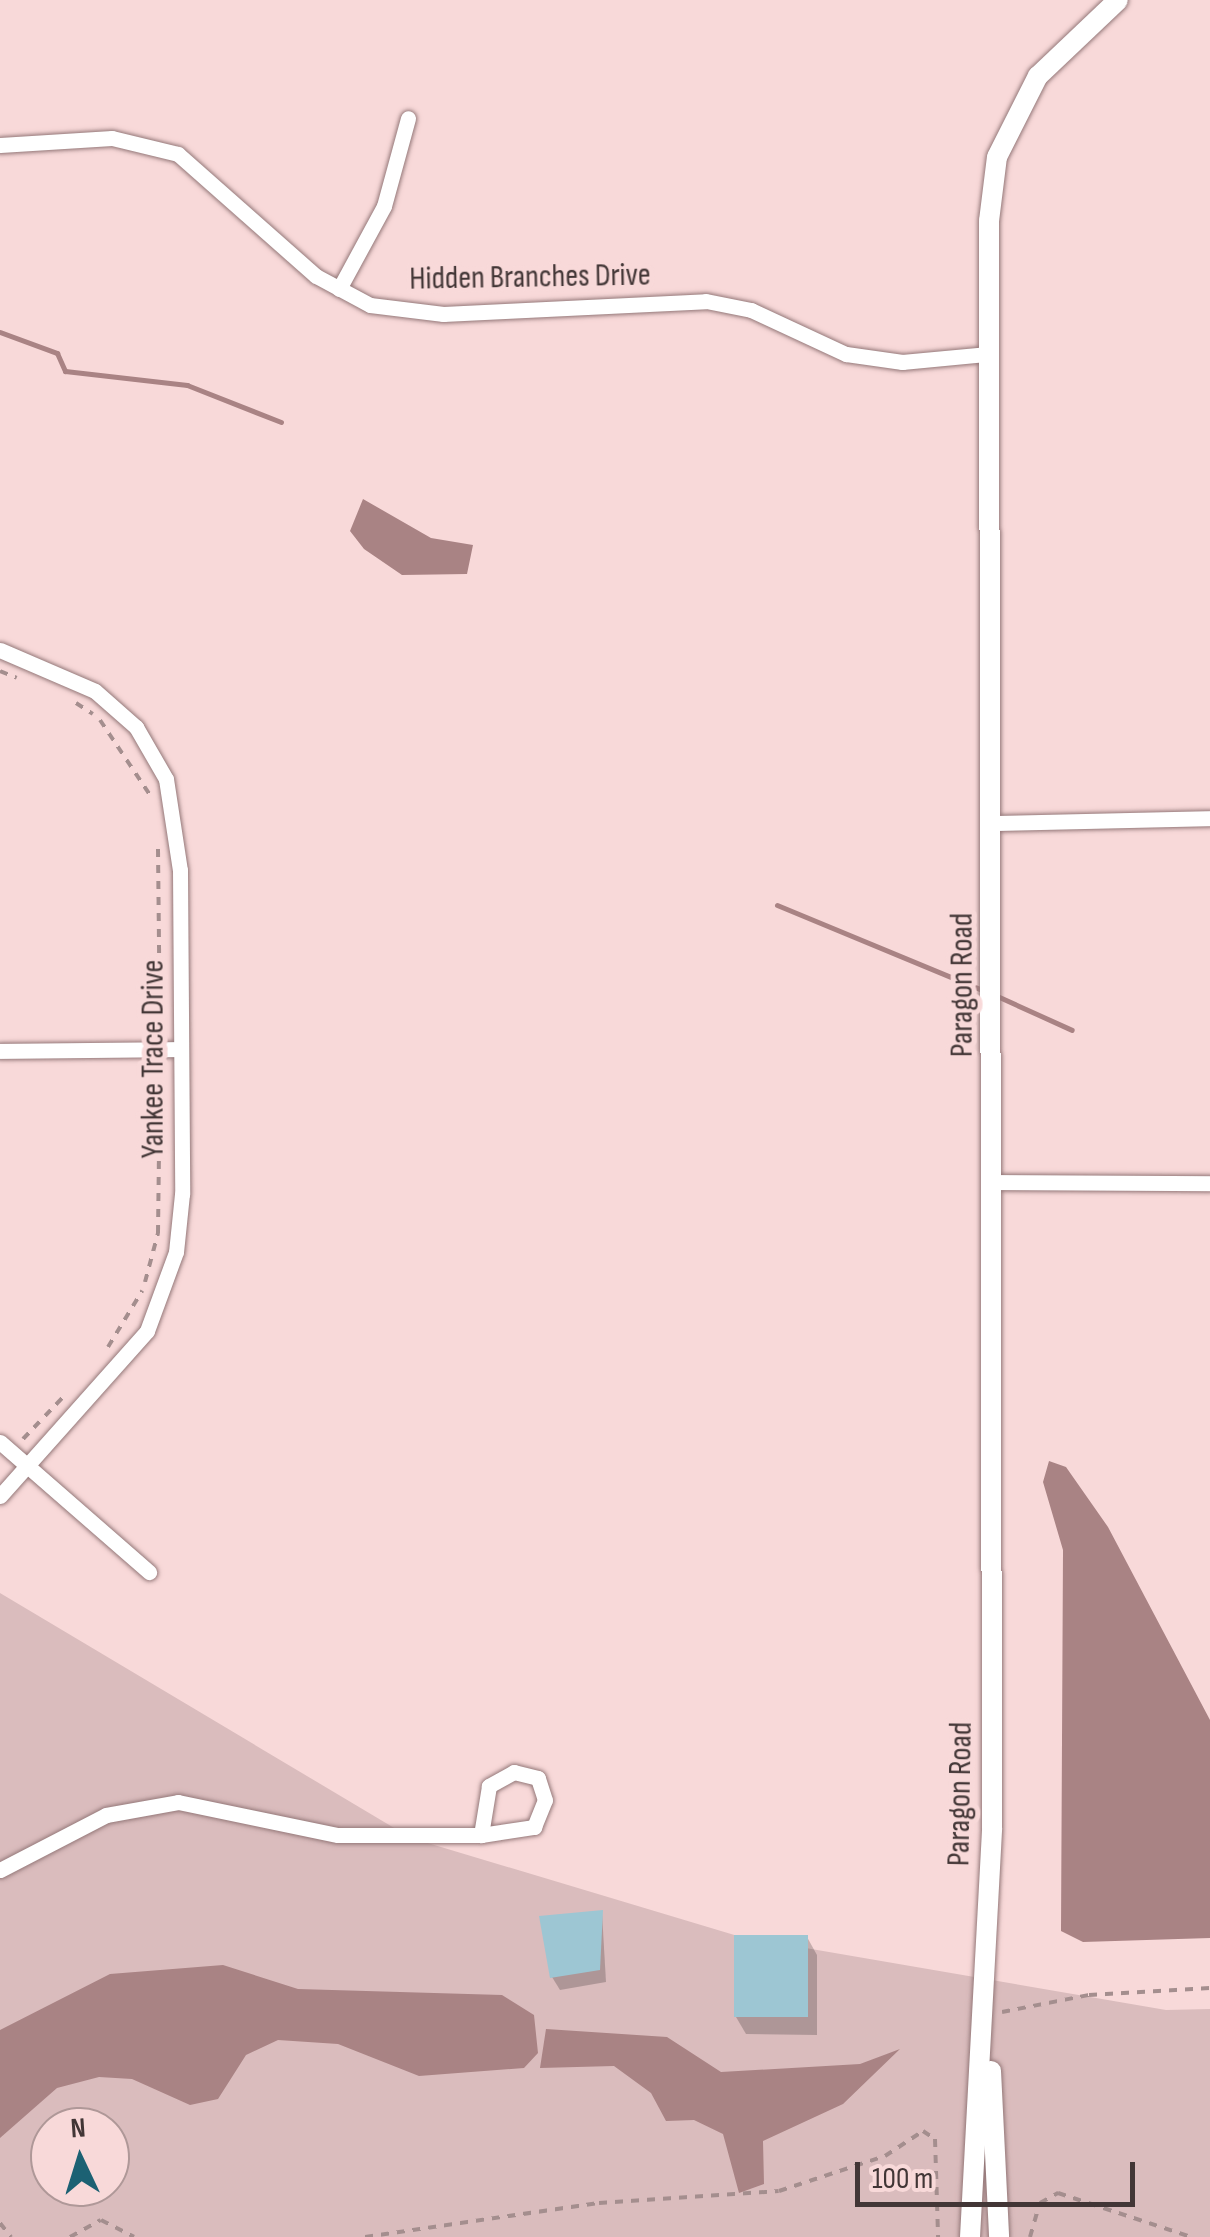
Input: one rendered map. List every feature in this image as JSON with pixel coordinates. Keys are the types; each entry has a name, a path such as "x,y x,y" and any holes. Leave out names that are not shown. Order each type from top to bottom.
{"street":[{"name":"Paragon Road","path":"998,2237 987,2014 994,823 986,354 997,157 1038,76 1118,0"},
{"path":"340,289 384,206 408,118"},
{"name":"Hidden Branches Drive","path":"0,145 112,138 178,154 340,289 370,305 443,314 706,301 751,310 846,354 902,362 986,354"},
{"name":"Yankee Trace Drive","path":"0,650 95,691 136,727 166,779 180,870 180,1229 158,1309 133,1352 0,1496"},
{"path":"994,823 1210,818"},
{"path":"0,1051 180,1049"},
{"path":"993,1182 1210,1183"},
{"path":"0,1442 149,1572"},
{"path":"0,1870 106,1815 178,1802 338,1835 481,1836 534,1827 545,1800 538,1778 514,1772 489,1786 481,1836"},
{"name":"Paragon Road","path":"970,2237 987,2014"}],"path":[{"path":"987,2014 1089,1995 1210,1988"},
{"path":"365,2237 600,2203 779,2191 885,2156 926,2131 936,2155 938,2237"},
{"path":"1030,2237 1037,2207 1058,2193 1190,2237"},
{"path":"70,2237 101,2220 134,2237"},
{"path":"0,2223 11,2237"}],"shaded area":[{"path":"363,499 431,538 473,545 467,574 402,575 364,549 350,531"},
{"path":"1049,1461 1066,1467 1108,1527 1210,1720 1210,1938 1083,1942 1061,1931 1063,1550 1043,1482"},
{"path":"0,1593 411,1838 741,1937 1166,2010 1210,2009 1210,2237 0,2237"},
{"path":"223,1965 298,1989 502,1995 534,2015 538,2053 524,2068 419,2076 338,2044 278,2040 246,2055 218,2099 190,2105 132,2079 99,2077 57,2088 35,2107 30,2107 30,2112 0,2138 0,2030 110,1974"},
{"path":"546,2029 667,2037 721,2072 860,2064 900,2049 843,2104 763,2141 764,2184 739,2193 723,2134 694,2120 666,2121 651,2093 614,2066 540,2068"}],"building":[{"path":"603,1910 600,1970 550,1978 539,1916"},
{"path":"734,1935 808,1935 808,2017 734,2017"}],"waterway":[{"path":"0,332 57,353 65,371 187,385 281,422"},
{"path":"777,905 987,992"},
{"path":"997,996 1072,1030"}]}
